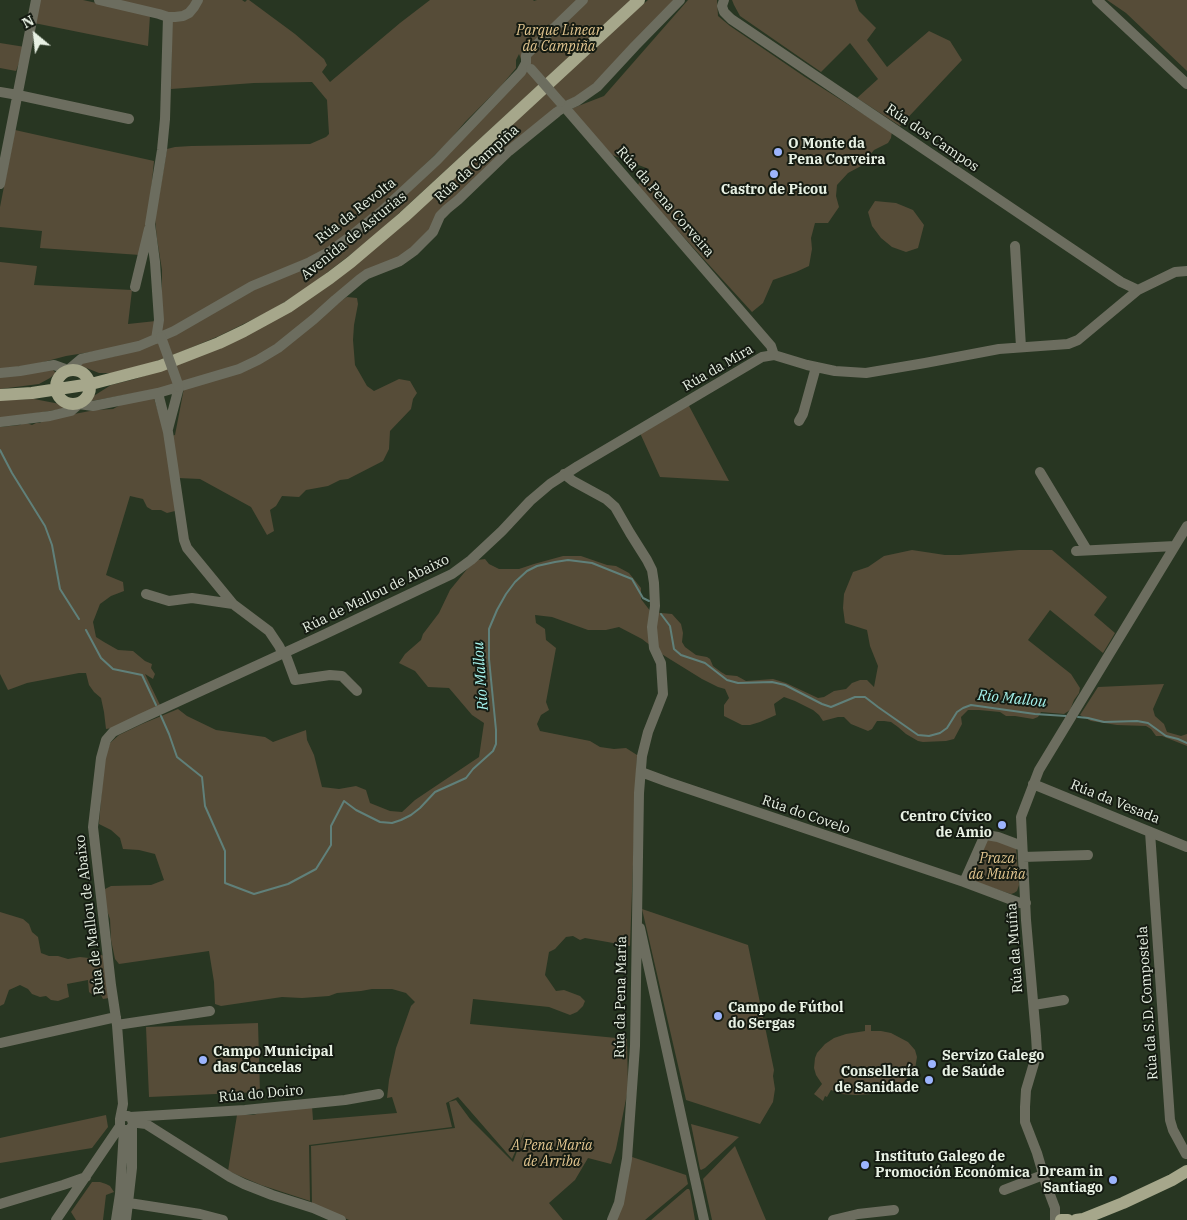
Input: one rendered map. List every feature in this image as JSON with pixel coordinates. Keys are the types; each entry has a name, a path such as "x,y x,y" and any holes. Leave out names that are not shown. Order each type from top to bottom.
{"main road":[{"name":"Avenida de Asturias","path":"108,380 160,366 219,343 268,318 330,278 369,248 404,217 639,0"},
{"path":"0,395 32,393 61,384 74,370 80,371 87,390"},
{"path":"61,384 66,403 71,404 87,390 108,380"},
{"path":"61,384 87,390 108,380"},
{"path":"1100,1220 1145,1198 1187,1171"},
{"path":"1076,1220 1123,1203 1172,1180"},
{"path":"1061,1220 1067,1220"}],"street":[{"path":"0,184 36,0"},
{"path":"99,0 168,17 183,16 189,13 198,0"},
{"name":"Rúa da Revolta","path":"61,384 80,359 131,349 174,331 252,286 328,252 351,236 382,211 437,160 528,66 526,55 583,0"},
{"name":"Rúa da Campiña","path":"87,390 93,406 158,393 240,369 278,348 367,274 400,261 414,251 428,238 437,225 440,216 562,104 577,101 597,88 634,46 680,0"},
{"name":"Rúa dos Campos","path":"724,0 722,6 724,12 731,19 1121,282 1138,290"},
{"path":"1097,0 1187,84"},
{"path":"135,287 150,224 162,150 165,119 168,17"},
{"name":"Rúa da Pena Corveira","path":"528,66 771,346 774,355"},
{"path":"0,92 128,119"},
{"path":"150,224 155,262 159,320 158,338 179,387 168,432"},
{"path":"1014,246 1021,347"},
{"name":"Rúa da Mira","path":"564,474 762,357 774,355 835,371 866,373 999,348 1073,343 1138,290 1175,272 1187,271"},
{"path":"0,373 54,366 61,384"},
{"path":"799,421 803,414 816,367"},
{"path":"0,422 50,416 72,411 87,390"},
{"path":"158,393 168,432 184,540 187,548 233,604 269,631 284,654 295,680 330,675 342,676 357,691"},
{"path":"1040,472 1087,550"},
{"name":"Rúa de Mallou de Abaixo","path":"131,1123 123,1104 117,1021 111,985 93,827 101,758 106,740 113,732 140,718 284,654 452,574 471,560 502,531 530,501 564,474"},
{"name":"Rúa da Pena María","path":"564,474 606,499 615,507 652,570 655,606 652,627 654,648 660,663 663,694 648,732 642,756 636,922 635,1046 627,1159 619,1203 612,1220"},
{"name":"Rúa da Muíña","path":"1067,1220 1055,1208 1025,1122 1026,1090 1037,1054 1020,817 1040,770 1187,526"},
{"path":"1076,551 1175,546"},
{"path":"146,594 169,601 192,598 233,604"},
{"name":"Rúa do Covelo","path":"641,772 964,882 1020,903 1026,903"},
{"name":"Rúa da Vesada","path":"1033,784 1186,847"},
{"name":"Rúa da S.D. Compostela","path":"1150,832 1170,1120 1173,1130 1186,1154"},
{"path":"964,882 986,835 998,837 1022,846"},
{"path":"1151,848 1162,837"},
{"path":"1023,857 1088,855"},
{"path":"636,922 639,923 642,933 704,1220"},
{"name":"Rúa da Muíña","path":"1034,1005 1064,1000"},
{"path":"0,1043 117,1021 210,1011"},
{"name":"Rúa do Doiro","path":"131,1123 345,1100 379,1094"},
{"path":"56,1220 110,1142 131,1123"},
{"path":"126,1220 132,1168 131,1123"},
{"path":"116,1220 131,1123"},
{"path":"131,1123 230,1177 340,1220"},
{"path":"1004,1190 1043,1175"},
{"path":"0,1204 86,1177"},
{"path":"63,1185 76,1192"},
{"path":"129,1203 200,1214 222,1220"},
{"name":"Rúa da Muíña","path":"1055,1208 1055,1220"},
{"path":"833,1220 858,1214 894,1210"}],"green space":[{"path":"39,0 83,0 150,15 148,46 34,23"},
{"path":"116,0 193,0 187,11 179,15"},
{"name":"Parque Linear da Campiña","path":"201,0 242,0 245,2 249,0 295,34 324,59 327,65 322,72 330,82 430,0 631,0 372,238 307,288 270,311 183,351 151,363 112,373 99,373 79,365 79,363 116,356 346,244 526,72 519,54 516,60 516,68 501,86 449,141 361,224 320,253 162,333 162,270 155,219 167,149 191,146 310,144 329,134 327,100 312,82 254,83 171,89 172,20"},
{"path":"648,0 676,0 585,93 566,101 563,100 557,105 431,228 415,248 375,270 336,304 347,297 357,298 358,304 353,340 355,365 367,386 374,391 399,379 410,381 417,393 413,399 411,409 390,431 389,449 383,461 348,479 340,480 328,486 306,490 299,497 282,496 276,506 270,510 274,531 267,535 251,507 200,479 178,478 175,511 167,513 161,510 152,510 147,507 143,499 130,496 106,575 123,582 124,591 111,596 100,604 93,622 96,637 118,650 133,651 152,664 151,668 155,674 153,679 145,674 160,705 112,728 106,729 101,698 89,685 86,673 27,683 8,690 0,674 0,427 20,425 24,422 32,425 43,420 95,410 113,409 124,403 153,395 166,437 175,435 184,388 173,386 91,401 92,397 111,385 180,364 284,315"},
{"path":"688,0 717,0 718,16 730,26 805,77 892,131 888,143 874,150 861,166 848,173 837,185 836,196 839,207 828,223 815,223 811,238 812,249 809,266 773,280 763,303 752,312 637,186 649,169 612,155 573,112 573,108 604,96"},
{"path":"732,0 855,0 859,11 876,28 867,40 887,67 929,31 950,41 962,60 900,126 857,98 878,79 850,43 821,72 740,16"},
{"path":"1107,0 1187,0 1187,71 1126,13"},
{"path":"0,43 25,47 16,71 0,68"},
{"path":"15,130 154,161 150,201 140,255 40,248 42,231 0,227 0,207"},
{"path":"875,201 896,203 913,210 924,225 918,248 906,252 892,247 881,238 872,226 868,212"},
{"path":"0,262 37,266 34,285 132,290 128,324 156,321 154,336 134,345 66,356 32,365 0,369"},
{"path":"53,370 56,373 39,384 0,389 0,377"},
{"path":"34,399 60,404 63,408 0,419 0,400"},
{"path":"688,404 729,481 660,477 640,433"},
{"name":"A Pena María de Arriba","path":"912,550 959,555 1019,550 1052,550 1107,597 1094,615 1115,633 1103,653 1050,610 1028,640 1071,674 1080,688 1070,710 1064,714 1041,712 1038,717 1033,719 1006,716 1000,712 968,710 961,717 962,724 954,739 923,742 906,734 891,722 877,721 872,729 868,731 851,724 844,717 823,721 813,710 784,697 774,704 776,715 750,725 742,725 724,716 724,705 729,698 725,689 702,679 660,653 642,639 619,627 606,630 588,630 552,617 535,615 536,623 545,629 546,640 556,648 546,702 549,710 541,715 537,724 540,731 590,741 600,747 626,748 637,755 630,946 585,938 580,940 573,936 566,937 555,949 549,952 545,975 556,991 564,990 580,996 585,1001 577,1012 570,1015 549,1007 473,999 470,1024 627,1039 628,1089 616,1149 611,1164 588,1158 575,1180 549,1203 563,1220 349,1220 312,1204 311,1146 455,1128 449,1102 456,1100 470,1119 513,1162 525,1130 512,1159 458,1097 446,1103 452,1127 309,1145 310,1201 261,1185 228,1171 237,1115 253,1115 267,1111 312,1106 313,1120 397,1113 392,1097 387,1098 389,1080 396,1048 411,1006 415,1002 406,993 392,989 372,989 337,993 329,996 282,997 221,1006 215,1004 209,951 119,964 115,959 111,940 110,919 105,905 105,889 111,886 151,885 164,880 155,854 123,849 120,838 111,830 99,824 104,761 110,743 119,735 178,709 187,716 216,730 265,737 273,742 306,730 307,740 314,755 322,787 339,789 356,786 366,790 370,803 390,811 402,812 415,800 479,757 484,723 472,715 449,688 428,687 415,671 399,663 405,654 421,640 423,634 439,613 450,590 477,560 485,559 489,564 499,569 519,569 563,556 581,556 607,565 616,566 629,573 641,588 641,599 651,612 672,614 681,624 682,642 685,647 696,655 710,659 713,666 721,672 726,675 737,676 746,681 773,679 818,698 834,691 846,689 852,683 860,680 867,680 874,687 878,666 870,646 867,630 845,623 844,594 853,572 868,567 884,556"},
{"path":"1164,684 1153,709 1155,716 1164,724 1167,732 1181,736 1187,734 1187,746 1162,736 1156,736 1146,726 1117,725 1091,721 1080,715 1098,687"},
{"name":"Praza da Muíña","path":"991,838 1016,846 1019,885 1014,893 1011,894 972,881 970,878 986,841"},
{"path":"642,909 748,945 774,1070 775,1089 773,1102 760,1124 686,1100"},
{"path":"0,912 23,919 29,924 32,932 38,937 41,953 68,959 89,958 99,954 104,956 109,998 103,999 98,993 93,995 89,992 88,980 67,984 69,997 58,1001 51,1000 46,996 40,997 32,994 28,989 20,985 9,990 4,1004 0,1006"},
{"name":"Campo Municipal das Cancelas","path":"258,1023 260,1092 149,1097 146,1027"},
{"path":"865,1025 871,1025 871,1031 891,1033 908,1042 915,1050 917,1057 915,1069 904,1082 891,1089 873,1094 855,1095 841,1094 831,1090 823,1101 814,1094 822,1084 814,1068 817,1053 834,1038 865,1031"},
{"path":"106,1115 108,1127 92,1148 0,1163 0,1138"},
{"path":"691,1124 739,1137 701,1170"},
{"path":"735,1146 766,1220 712,1220 703,1179"},
{"path":"632,1157 686,1175 688,1184 645,1220 616,1220"},
{"path":"92,1182 106,1184 114,1192 106,1195 103,1220 76,1220 71,1212"},
{"path":"687,1189 690,1191 695,1220 651,1220"}],"waterway":[{"path":"0,450 45,526 52,545 60,589 79,619"},
{"name":"Río Mallou","path":"161,716 177,757 202,777 205,806 225,851 225,883 254,894 288,884 316,869 331,845 331,826 344,801 356,810 380,822 392,823 401,820 420,808 435,792 466,778 493,751 496,744 496,730 489,659 489,629 506,594 527,571 537,566 568,560 592,563 632,579 643,598 649,601"},
{"name":"Río Mallou","path":"661,614 670,626 674,649 681,655 705,663 727,680 738,683 772,682 785,685 831,707 855,697 865,697 918,735 929,736 940,733 947,728 957,712 971,705 1035,714 1066,716"},
{"path":"86,630 101,658 113,669 142,675 156,705"},
{"name":"Río Mallou","path":"1078,717 1104,722 1137,721 1148,723 1166,736 1187,743"}],"place":[{"name":"O Monte da Pena Corveira","path":"778,152"},
{"name":"Castro de Picou","path":"774,174"},
{"name":"Centro Cívico de Amio","path":"1002,825"},
{"name":"Campo de Fútbol do Sergas","path":"718,1016"},
{"name":"Campo Municipal das Cancelas","path":"203,1060"},
{"name":"Servizo Galego de Saúde","path":"932,1064"},
{"name":"Consellería de Sanidade","path":"929,1080"},
{"name":"Instituto Galego de Promoción Económica","path":"865,1165"},
{"name":"Dream in Santiago","path":"1113,1180"}]}
